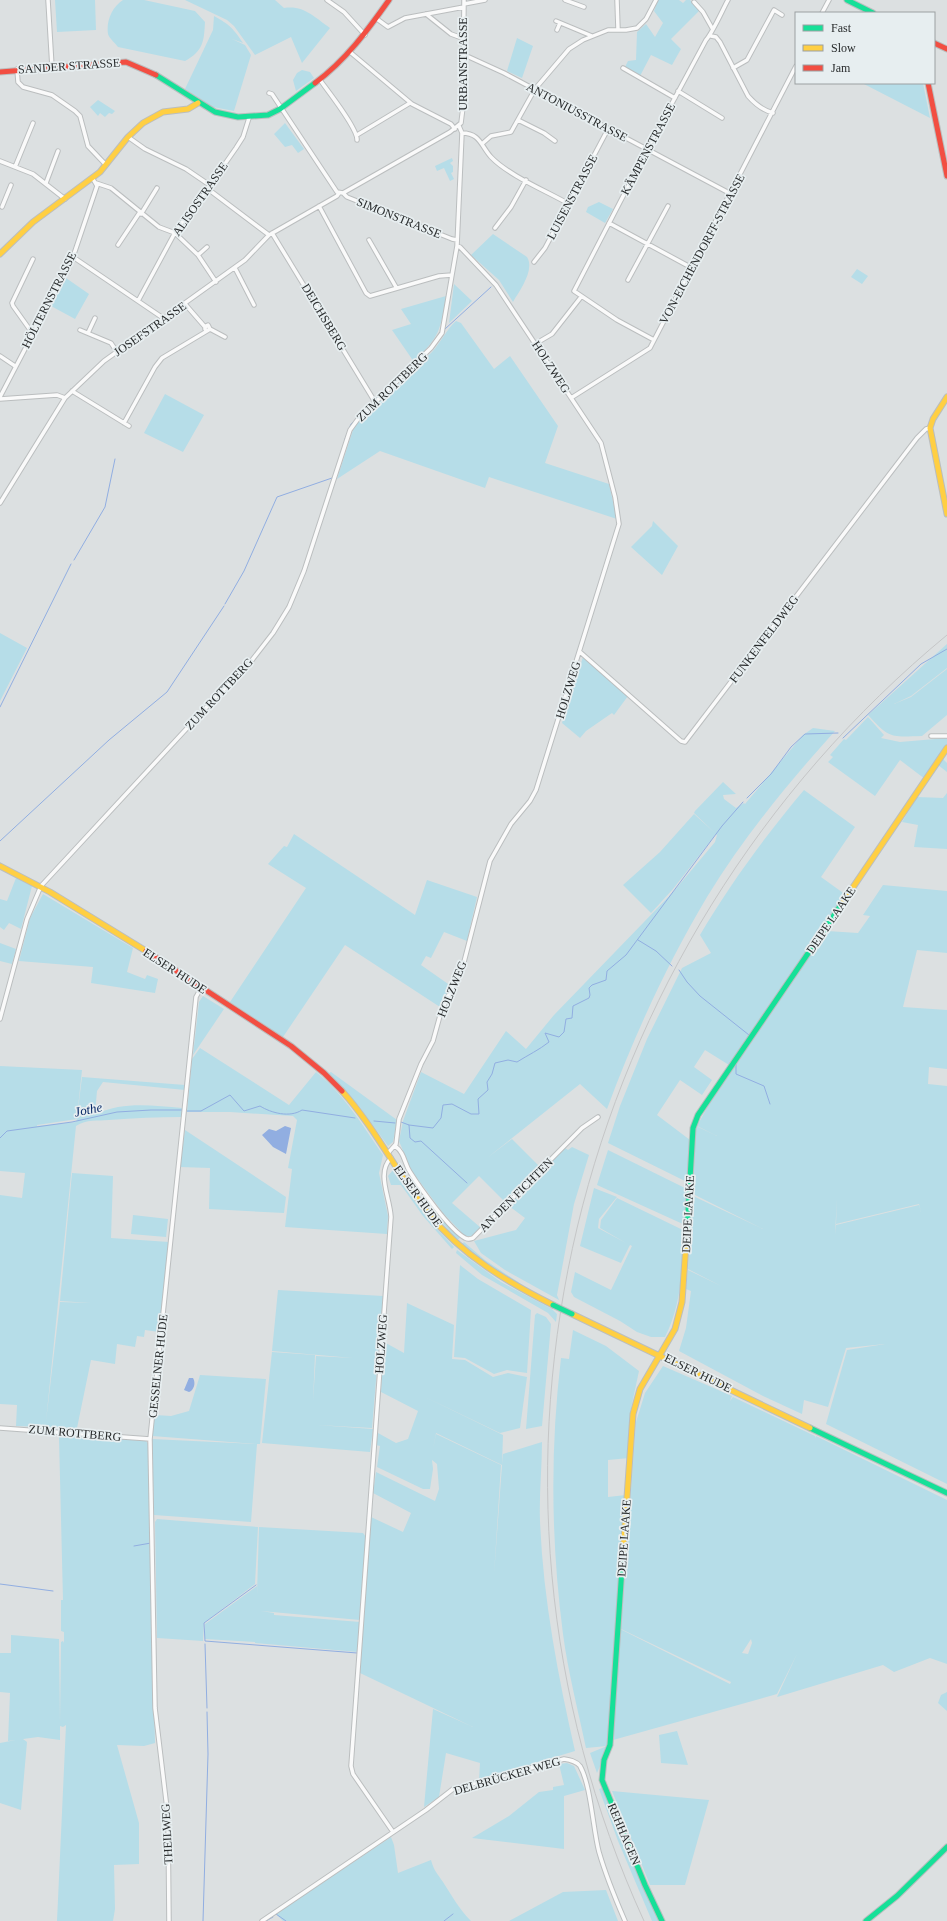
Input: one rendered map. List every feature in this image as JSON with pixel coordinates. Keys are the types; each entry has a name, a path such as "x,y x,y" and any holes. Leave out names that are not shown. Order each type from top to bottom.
{"street":[{"path":"48,0 52,67"},
{"path":"327,0 344,12 365,35"},
{"name":"SANDER STRASSE","path":"0,72 119,62 132,63 152,72 198,103 215,112 249,118 266,116 280,109 334,69 365,35 389,0"},
{"path":"377,19 388,27 405,18 485,0"},
{"path":"565,0 584,7"},
{"path":"578,5 580,0"},
{"path":"617,0 618,29"},
{"path":"482,142 491,136 509,133 513,130 535,89 569,50 592,36 608,30 630,30 640,26 648,16 656,0"},
{"name":"KÄMPENSTRASSE","path":"581,296 574,292 575,289 678,91 706,40 711,36 712,28 728,0"},
{"path":"823,12 829,0"},
{"path":"847,0 871,12"},
{"path":"694,2 703,12 712,28"},
{"name":"URBANSTRASSE","path":"457,246 462,133 459,126 463,118 462,38 464,4"},
{"path":"771,6 782,15"},
{"path":"733,68 747,60 774,10"},
{"path":"426,14 451,34 462,38"},
{"path":"557,30 558,22 592,36"},
{"path":"711,36 716,37 720,42 748,96 754,103 766,111 773,112"},
{"path":"935,43 947,49"},
{"path":"350,52 410,103 451,124 455,129"},
{"name":"ANTONIUSSTRASSE","path":"463,57 469,57 535,89 731,194"},
{"path":"623,68 675,98"},
{"name":"VON-EICHENDORFF-STRASSE","path":"571,398 650,348 795,68"},
{"path":"17,70 18,82 23,87 52,95 80,116 88,146 106,165"},
{"path":"320,80 344,112 357,135 357,140"},
{"path":"928,84 947,176"},
{"path":"678,91 722,118"},
{"name":"SIMONSTRASSE","path":"269,93 272,94 280,109 340,193 354,200 457,240"},
{"path":"0,254 22,232 65,199 95,181 128,137 142,123 158,114 171,110 188,109 198,103"},
{"path":"357,135 410,103"},
{"name":"ALISOSTRASSE","path":"138,301 175,233 211,186 243,137 249,118"},
{"path":"518,120 554,141"},
{"path":"15,167 33,124"},
{"name":"JOSEFSTRASSE","path":"0,503 65,398 117,352 235,268 245,260 270,234 459,126"},
{"name":"LUISENSTRASSE","path":"534,262 545,248 608,129"},
{"path":"462,133 476,137 482,142 491,156 526,180 569,204"},
{"path":"128,137 145,149 181,166 211,186"},
{"path":"46,183 58,151"},
{"path":"0,161 33,174 65,199"},
{"path":"495,228 511,207 526,180"},
{"path":"95,181 111,188 159,227 175,233 198,255 216,282"},
{"name":"HÖLTERNSTRASSE","path":"0,398 15,366 73,257 97,186 95,181"},
{"path":"2,207 11,185"},
{"path":"118,245 157,188"},
{"path":"208,189 270,234"},
{"path":"319,206 366,293 370,296 396,287 439,276 452,275"},
{"path":"628,280 668,206"},
{"path":"610,224 692,268"},
{"name":"DEICHSBERG","path":"270,234 375,402"},
{"path":"369,240 396,287"},
{"name":"ZUM ROTTBERG","path":"0,1019 27,919 42,886 214,699 242,674 273,633 289,607 304,571 350,430 358,419 437,341 445,326 457,246"},
{"name":"HOLZWEG","path":"393,1832 353,1774 351,1768 391,1217 390,1202 383,1174 385,1165 395,1146 399,1120 421,1064 433,1041 441,1012 464,962 487,868 511,824 530,801 536,790 615,540 619,518 604,449 496,285 457,246"},
{"path":"198,255 207,247"},
{"path":"73,257 163,318"},
{"path":"32,259 12,302 13,306 33,334"},
{"path":"235,268 254,305"},
{"path":"535,344 552,334 581,296 616,320 654,340"},
{"path":"185,304 208,330 225,337"},
{"path":"88,333 95,318"},
{"path":"80,330 111,343 117,352"},
{"path":"124,423 155,367 162,358 208,330"},
{"path":"0,356 15,366"},
{"path":"72,391 128,426"},
{"path":"0,398 57,395 65,398"},
{"path":"947,397 933,419 930,428 947,514"},
{"name":"FUNKENFELDWEG","path":"580,652 681,742 685,742 917,438 926,429 930,428"},
{"path":"931,736 947,736"},
{"name":"DEIPE LAAKE","path":"610,1745 633,1414 640,1389 674,1329 682,1302 693,1128 698,1115 947,748"},
{"name":"ELSER HUDE","path":"0,866 42,886 285,1043 324,1072 356,1107 430,1215 460,1246 503,1279 553,1305 659,1354 947,1493"},
{"name":"GESSELNER HUDE","path":"159,1747 156,1708 150,1439 191,1041 196,997 201,988"},
{"name":"AN DEN FICHTEN","path":"395,1146 402,1152 409,1171 426,1196 464,1238 468,1240 473,1238 582,1128 598,1117"},
{"name":"ZUM ROTTBERG","path":"0,1428 150,1439"},
{"name":"REHHAGEN","path":"610,1745 604,1760 602,1780 662,1921"},
{"name":"THEILWEG","path":"159,1747 168,1817 169,1921"},
{"name":"DELBRÜCKER WEG","path":"262,1921 393,1832 453,1789 559,1760 574,1761 581,1769 589,1798 599,1853 610,1887 625,1921"},
{"path":"866,1921 897,1896 947,1846"}],"shaded area":[{"path":"55,0 95,0 96,30 57,32"},
{"path":"123,0 144,0 195,11 205,22 203,40 199,50 196,54 185,61 118,47 108,34 108,24 113,10"},
{"path":"185,0 275,0 284,8 297,8 303,10 330,28 302,63 291,37 255,55 234,26 227,20"},
{"path":"658,0 679,0 683,3 686,0 690,0 700,10 671,39 681,49 672,65 651,55 640,76 625,67 628,61 636,60 637,32 646,24 655,37 663,23 654,11"},
{"path":"214,16 234,30 243,43 232,39 245,45 251,55 234,111 213,107 185,89 213,30"},
{"path":"517,38 533,46 522,78 507,71"},
{"path":"302,70 310,72 314,78 296,91 293,80 297,73"},
{"path":"864,84 923,84 930,118"},
{"path":"98,100 115,111 112,114 109,113 105,117 100,113 98,116 90,107"},
{"path":"285,123 304,149 298,153 292,145 285,147 274,134"},
{"path":"452,158 453,161 450,163 453,166 453,172 451,173 454,179 450,181 444,168 437,171 435,166"},
{"path":"599,202 613,209 605,223 586,212 588,207"},
{"path":"493,234 527,257 529,262 526,280 513,302 499,280 471,255"},
{"path":"857,269 868,276 862,284 851,277"},
{"path":"66,278 89,294 75,319 51,306"},
{"path":"454,284 472,301 449,323"},
{"path":"446,296 438,332 434,339 414,362 392,330 411,324 401,309"},
{"path":"456,321 461,323 494,369 510,356 558,426 545,463 609,484 617,519 489,477 485,488 380,451 337,479 353,430 359,420 432,352 449,328"},
{"path":"165,394 204,415 183,452 144,433"},
{"path":"653,521 678,546 662,575 631,547 652,526"},
{"path":"0,633 27,648 0,701"},
{"path":"947,644 947,668 911,696 894,704 911,697 947,669 947,715 922,736 897,736 881,729 868,715"},
{"path":"583,657 628,696 614,715 612,713 586,731 580,738 562,723"},
{"path":"868,717 884,735 881,738 900,742 947,738 947,745 925,779 900,760 875,796 828,762 833,757 830,755 844,739 846,740"},
{"path":"813,728 835,731 767,811 736,853 707,897 678,948 652,1001 628,1054 607,1109 580,1084 487,1158 512,1139 541,1168 506,1203 479,1176 452,1203 481,1228 473,1236 465,1236 443,1213 411,1170 399,1141 403,1121 421,1072 464,1094 506,1031 526,1049 554,1015 674,891 715,842 717,835 694,813 695,811 723,782 736,794 723,795 724,799 736,808 744,803 745,804 803,735"},
{"path":"943,759 947,763 947,772 938,765"},
{"path":"804,790 855,827 821,877 846,895 729,1065 705,1050 694,1067 712,1080 702,1095 680,1080 657,1115 690,1140 687,1182 608,1143 620,1106 647,1039 682,968 711,953 700,935 749,860"},
{"path":"947,793 947,849 914,847 918,825 902,822 917,797 943,798"},
{"path":"694,814 716,834 673,889 651,913 623,885 660,852"},
{"path":"294,834 415,915 427,880 477,897 467,941 444,932 431,958 426,956 421,965 451,986 440,1007 345,945 283,1037 230,1002 306,888 268,864 284,846 287,847"},
{"path":"16,878 32,886 21,929 9,923 4,930 0,927 0,899 7,901"},
{"path":"883,885 947,891 947,953 917,950 903,1007 947,1010 947,1069 929,1067 928,1084 947,1086 947,1484 826,1424 847,1350 885,1344 846,1348 828,1407 804,1400 802,1414 763,1396 679,1351 686,1328 691,1291 686,1289 688,1270 721,1286 688,1269 693,1196 763,1229 693,1194 696,1126 717,1136 697,1126 708,1106 827,931 858,933 870,916 863,915","holes":["837,1199 836,1224 919,1204 921,1212 919,1205 836,1225 835,1234"]},
{"path":"43,894 133,948 127,972 145,979 147,975 158,979 155,993 91,983 93,967 19,961 30,918"},
{"path":"0,943 16,949 12,964 0,961"},
{"path":"203,996 224,1009 193,1055 199,1002"},
{"path":"200,1048 289,1105 316,1072 326,1081 344,1100 383,1155 379,1173 388,1216 387,1234 285,1227 292,1169 288,1168 297,1120 293,1116 230,1112 187,1112 192,1059"},
{"path":"0,1066 82,1070 77,1117 82,1077 185,1085 185,1090 103,1082 97,1091 95,1113 97,1114 117,1107 139,1105 182,1108 182,1117 92,1121 84,1122 76,1126 46,1421 60,1302 91,1303 60,1301 72,1173 113,1176 111,1238 169,1242 159,1332 145,1330 144,1337 137,1336 135,1347 117,1344 115,1364 91,1360 77,1428 16,1426 17,1405 0,1404 0,1195 22,1198 25,1173 0,1171","holes":["77,1119 76,1122 37,1126"]},
{"path":"331,1072 397,1120 393,1142 388,1146 359,1106 329,1073"},
{"path":"185,1130 286,1197 284,1213 209,1209 210,1168 180,1167"},
{"path":"572,1147 589,1155 574,1204 557,1295 559,1300 505,1270 481,1253 474,1241 516,1230 525,1218 509,1206 565,1148 568,1150"},
{"path":"608,1150 687,1189 685,1225 597,1185"},
{"path":"393,1170 433,1225 454,1247 452,1249 423,1216 401,1185 391,1185 388,1176"},
{"path":"594,1188 617,1197 599,1219 598,1228 626,1243 600,1228 601,1220 617,1198 685,1231 682,1272 678,1298 671,1324 665,1337 651,1337 637,1332 620,1321 574,1297 571,1292 575,1272 611,1290 632,1246 630,1245 621,1263 580,1246"},
{"path":"420,1194 460,1237 459,1239 457,1239 433,1213"},
{"path":"133,1215 168,1219 166,1237 131,1234"},
{"path":"464,1242 485,1260 524,1286 489,1266 462,1244"},
{"path":"457,1250 501,1282 552,1309 557,1314 556,1322 548,1313 482,1275 456,1253"},
{"path":"460,1265 478,1279 531,1310 527,1373 507,1370 494,1374 465,1358 454,1357"},
{"path":"278,1290 383,1296 372,1428 317,1425 373,1429 370,1452 262,1443 272,1352 315,1355 313,1401 316,1356 353,1358 272,1351"},
{"path":"407,1303 454,1325 452,1359 465,1360 493,1377 508,1373 527,1377 520,1428 500,1433 423,1396 503,1435 502,1464 503,1454 542,1442 540,1511 544,1579 557,1666 575,1751 479,1780 480,1763 446,1753 439,1797 424,1807 433,1709 473,1727 360,1673 371,1517 403,1532 411,1513 373,1493 376,1472 435,1501 439,1489 437,1464 432,1460 433,1469 430,1489 423,1489 377,1467 380,1446 376,1445 378,1433 396,1443 408,1439 418,1411 381,1392 384,1342 404,1353","holes":["436,1433 502,1465 494,1575 501,1465 436,1434 433,1449"]},
{"path":"537,1313 546,1317 551,1324 542,1426 526,1429 535,1315"},
{"path":"573,1330 606,1346 639,1371 630,1413 629,1458 608,1460 608,1497 626,1495 609,1745 597,1773 590,1753 607,1746 586,1748 565,1648 559,1600 554,1530 553,1496 557,1392 561,1358 569,1359"},
{"path":"663,1366 732,1396 730,1401 733,1397 815,1436 815,1438 816,1436 947,1500 947,1664 930,1658 894,1672 883,1665 777,1697 797,1654 777,1694 613,1740 620,1629 730,1684 731,1682 621,1629 636,1422 645,1393","holes":["751,1639 752,1643 748,1654 742,1653"]},
{"path":"200,1375 266,1379 260,1444 257,1444 251,1522 154,1515 152,1439 256,1444 152,1436 155,1415 171,1416 189,1411"},
{"path":"61,1435 146,1441 148,1444 155,1743 144,1746 117,1745 139,1823 139,1864 114,1865 115,1909 113,1921 57,1921 66,1725 63,1727 60,1726 60,1740 38,1737 23,1739 27,1742 21,1810 0,1803 0,1743 16,1740 8,1741 10,1693 0,1692 0,1653 11,1653 11,1635 59,1639 60,1722 61,1642 63,1641 64,1643 64,1632 61,1631 61,1600 63,1600 59,1437"},
{"path":"157,1519 258,1527 255,1584 204,1623 203,1641 157,1638 155,1522"},
{"path":"259,1527 363,1533 366,1537 360,1620 261,1611 274,1613 274,1615 360,1622 358,1652 255,1642 205,1639 205,1624 257,1586 257,1594"},
{"path":"947,1692 947,1711 938,1703 941,1695"},
{"path":"677,1731 688,1765 661,1763 659,1735"},
{"path":"567,1763 574,1766 585,1790 564,1796 564,1849 472,1838 509,1816 539,1792 553,1790 553,1787 564,1785 559,1764"},
{"path":"602,1788 659,1921 652,1921 618,1841 599,1789"},
{"path":"612,1791 709,1800 685,1885 650,1885"},
{"path":"391,1837 394,1845 398,1873 431,1860 436,1872 463,1912 471,1921 283,1921 276,1914"},
{"path":"606,1890 618,1921 509,1921 563,1892"}],"water":[{"path":"285,1126 291,1128 286,1154 273,1147 262,1135 269,1129 276,1131"},
{"path":"189,1378 193,1378 194,1384 192,1390 189,1392 184,1390"}],"waterway":[{"path":"445,329 491,287"},
{"path":"376,398 405,371"},
{"path":"345,439 351,424 373,402"},
{"path":"74,560 105,507 115,459"},
{"path":"225,604 244,571 277,497 332,478"},
{"path":"0,707 71,564"},
{"path":"0,841 109,740 167,692 224,606"},
{"path":"843,738 921,664 947,649"},
{"path":"747,798 771,774 791,747 805,734 838,733"},
{"path":"409,1125 433,1128 441,1118 443,1105 452,1104 471,1114 479,1114 478,1099 488,1090 487,1082 492,1074 495,1063 508,1060 517,1062 549,1042 545,1033 559,1037 564,1032 566,1019 572,1018 573,1006 589,998 589,988 592,985 606,980 607,971 626,955 722,826 743,802"},
{"path":"638,940 656,951 672,966"},
{"path":"679,970 687,982 700,996 749,1035"},
{"path":"736,1063 736,1074 764,1086 770,1104"},
{"path":"187,1111 201,1111 230,1095 244,1111 260,1106 281,1114 292,1114 302,1110 355,1118"},
{"name":"Jothe","path":"0,1138 7,1131 72,1122 117,1112 182,1110"},
{"path":"374,1121 395,1123"},
{"path":"401,1122 409,1125 410,1138 415,1142 421,1141 467,1183"},
{"path":"134,1546 151,1543"},
{"path":"0,1584 53,1591"},
{"path":"256,1585 204,1623 205,1641 357,1653"},
{"path":"205,1644 207,1708"},
{"path":"203,1921 208,1754 207,1712"},
{"path":"276,1914 286,1921"},
{"path":"444,1921 453,1914"},
{"path":"266,1921 273,1917"}],"railway":[{"path":"644,1921 583,1750 552,1575 550,1400 577,1227 631,1061 712,904 817,761 947,635"}],"traffic: fast":[{"path":"847,0 871,12"},
{"path":"156,75 215,112 238,117 268,115 280,109 315,83"},
{"path":"687,1230 693,1128 698,1115 841,905"},
{"path":"553,1305 572,1314"},
{"path":"810,1428 947,1493"},
{"path":"623,1553 610,1745 604,1760 602,1780 645,1885 662,1921"},
{"path":"866,1921 897,1896 947,1847"}],"traffic: slow":[{"path":"0,254 33,222 100,172 128,137 143,123 163,112 188,109 198,103"},
{"path":"947,397 933,419 930,428 947,514"},
{"path":"841,905 947,748"},
{"path":"0,866 50,892 146,951"},
{"path":"342,1091 366,1121 407,1184 442,1229 471,1255 502,1277 553,1305"},
{"path":"623,1553 633,1414 640,1389 675,1329 682,1302 687,1230"},
{"path":"572,1314 810,1428"}],"traffic: jam":[{"path":"315,83 337,65 346,55 364,34 389,0"},
{"path":"935,43 947,49"},
{"path":"0,72 126,62 156,75"},
{"path":"928,84 947,176"},
{"path":"146,951 291,1046 324,1073 342,1091"}]}
